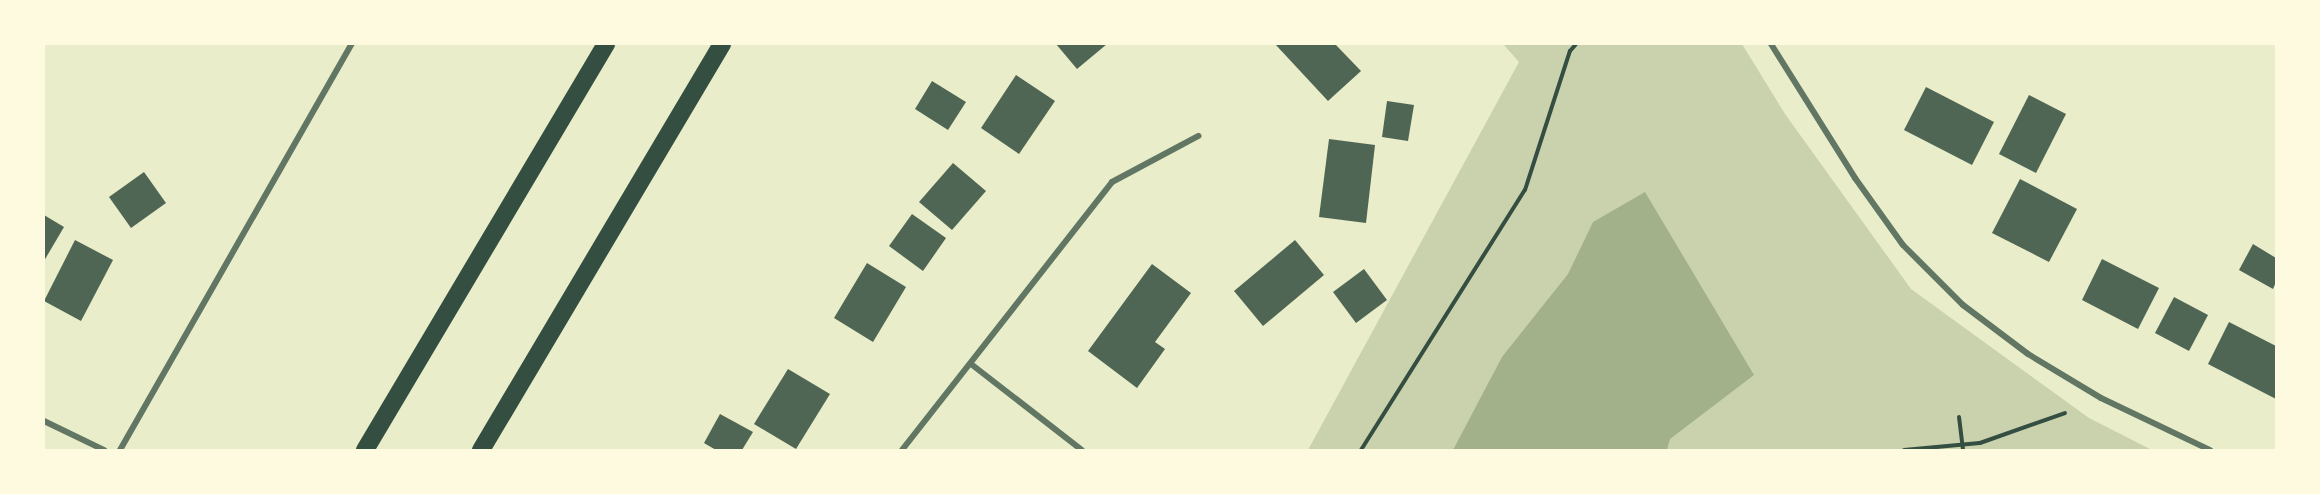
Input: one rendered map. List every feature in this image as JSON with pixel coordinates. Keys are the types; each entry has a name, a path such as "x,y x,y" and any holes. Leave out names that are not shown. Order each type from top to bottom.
{"highway":[{"path":"365,450 606,44"},
{"path":"481,450 722,44"}],"street":[{"path":"120,450 352,44"},
{"path":"1771,44 1855,178 1903,245 1963,305 2028,354 2091,393 2210,450"},
{"path":"902,450 1112,182 1198,136"},
{"path":"971,364 1082,450"},
{"path":"44,421 104,450"}],"path":[{"path":"1360,450 1525,190 1570,51 1576,44"},
{"path":"1904,450 1980,443 2065,413"},
{"path":"1959,417 1963,450"}],"shaded area":[{"path":"1503,44 1742,44 1785,114 1911,289 2089,418 2152,450 1308,450 1519,62"},
{"path":"1645,192 1754,375 1670,439 1667,450 1453,450 1502,357 1568,274 1593,222"}],"building":[{"path":"1056,44 1107,44 1077,69"},
{"path":"1275,44 1335,44 1361,71 1328,101"},
{"path":"1016,75 1055,101 1019,154 981,128"},
{"path":"932,81 966,102 948,130 915,109"},
{"path":"1926,87 1994,122 1972,165 1904,130"},
{"path":"2029,95 2066,114 2036,173 1999,154"},
{"path":"1387,101 1414,105 1408,141 1382,137"},
{"path":"1329,139 1375,145 1366,223 1319,217"},
{"path":"953,163 986,191 952,230 919,202"},
{"path":"144,172 166,203 131,228 109,197"},
{"path":"2020,179 2077,209 2049,262 1992,233"},
{"path":"912,214 946,238 923,271 889,246"},
{"path":"44,215 64,227 44,261"},
{"path":"75,240 113,260 81,321 44,301"},
{"path":"1295,240 1324,275 1263,326 1234,291"},
{"path":"2253,244 2276,258 2276,282 2273,289 2239,270"},
{"path":"2102,259 2159,288 2138,329 2082,300"},
{"path":"867,263 906,287 873,342 834,318"},
{"path":"1152,264 1191,293 1155,342 1165,349 1137,388 1088,351"},
{"path":"1364,269 1387,300 1356,323 1333,292"},
{"path":"2174,297 2208,315 2189,351 2155,333"},
{"path":"2229,322 2276,346 2276,399 2208,364"},
{"path":"788,369 830,394 796,449 754,424"},
{"path":"720,414 753,432 742,450 716,450 704,443"}]}
